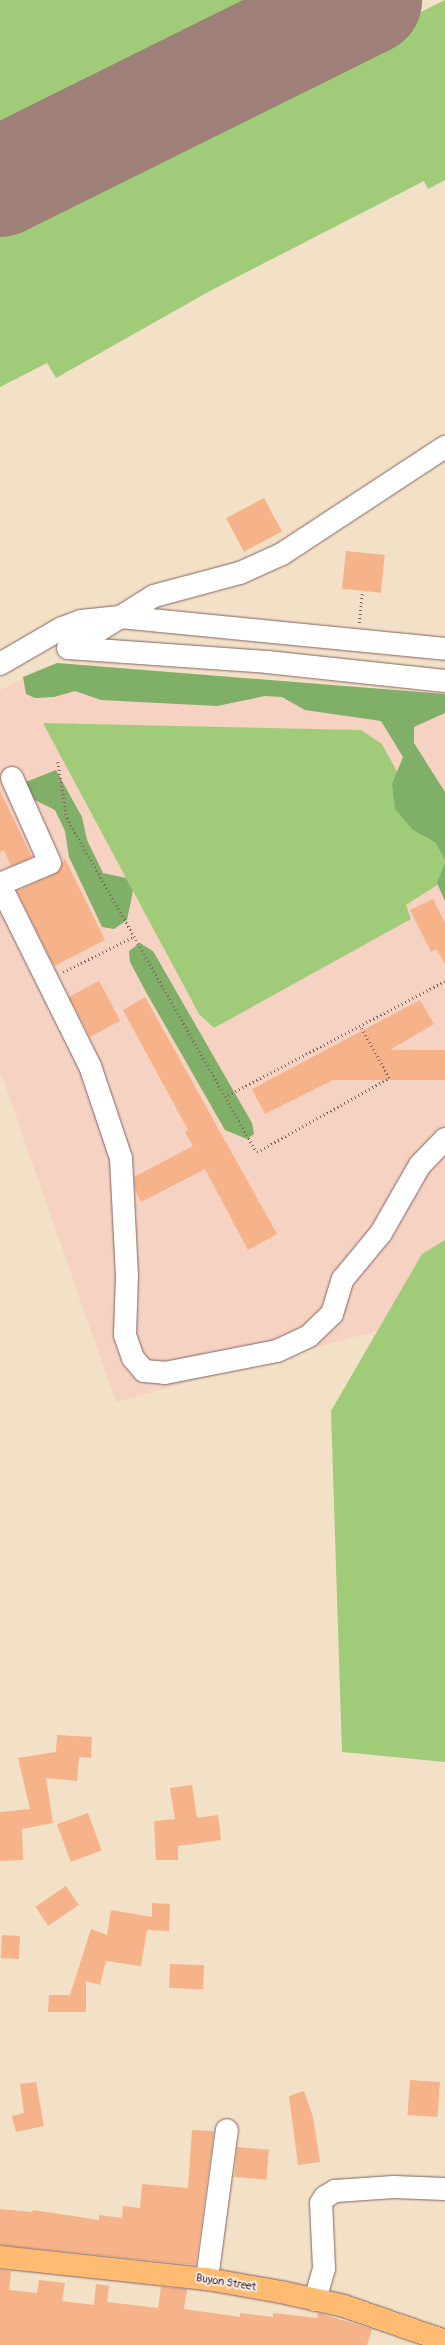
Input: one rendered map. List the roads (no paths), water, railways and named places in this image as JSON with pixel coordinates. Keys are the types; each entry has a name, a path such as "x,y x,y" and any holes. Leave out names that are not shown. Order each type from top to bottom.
{"main road":[{"name":"Buyon Street","path":"0,2257 207,2279 315,2300 445,2341"}],"street":[{"path":"71,648 154,596 240,573 282,554 445,447"},
{"path":"0,664 75,623 120,617 357,639 423,648 445,649"},
{"path":"21,653 71,648 267,662 445,681"},
{"path":"419,679 423,648"},
{"path":"12,778 50,863 0,884 46,981 90,1066 121,1158 128,1275 126,1335 133,1358 144,1371 165,1373 277,1351 309,1336 332,1314 343,1279 381,1233 420,1165 445,1139"},
{"path":"207,2279 227,2130"},
{"path":"315,2300 324,2268 321,2203 325,2197 335,2191 394,2187 445,2189"}]}
